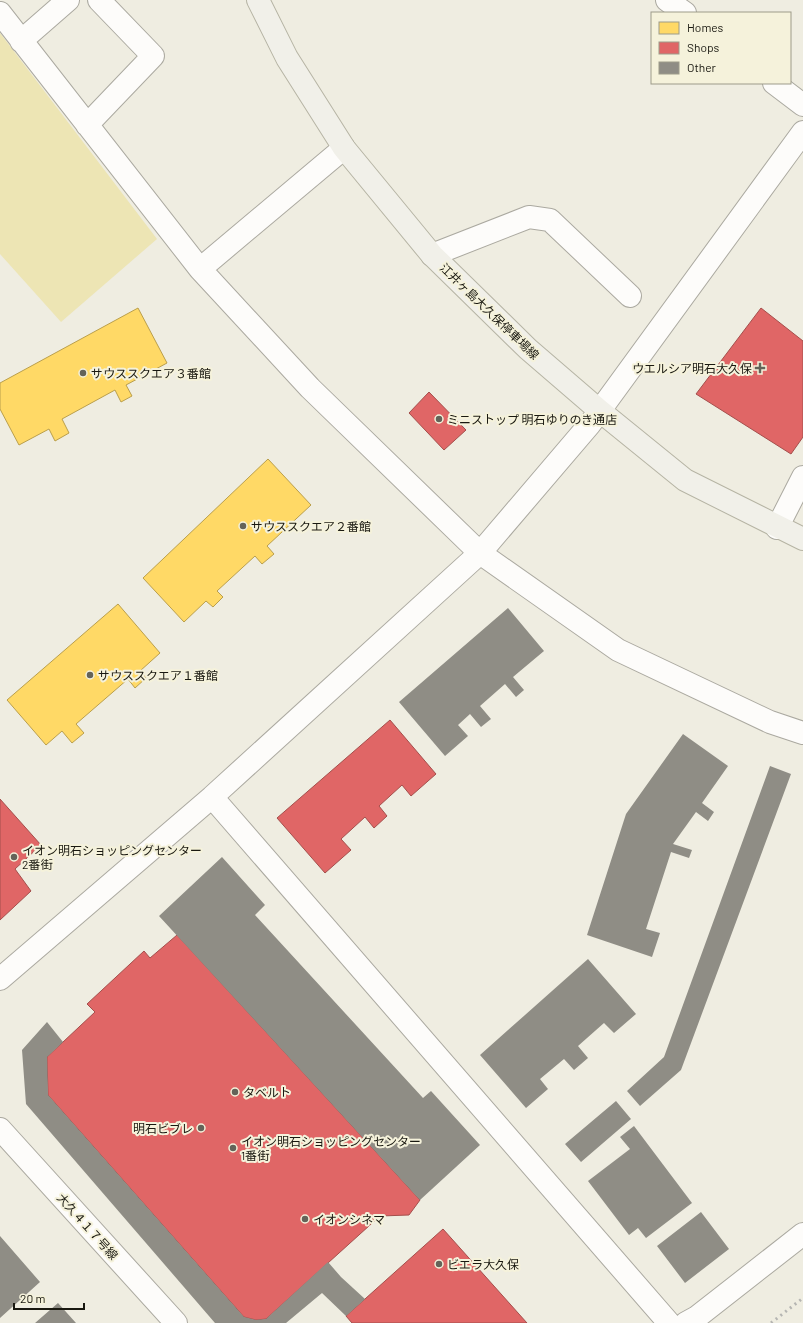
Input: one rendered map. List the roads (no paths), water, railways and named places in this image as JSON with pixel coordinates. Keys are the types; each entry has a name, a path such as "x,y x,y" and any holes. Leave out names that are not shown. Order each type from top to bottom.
{"main road":[{"name":"江井ヶ島大久保停車場線","path":"258,0 287,58 344,148 432,255 528,349 600,411 685,480 778,528 803,539"}],"street":[{"path":"22,41 68,0"},
{"path":"87,125 153,56 99,0"},
{"path":"0,13 200,269 310,388 480,553 618,650 770,722 803,733"},
{"path":"775,84 803,105"},
{"path":"0,979 212,797 480,553 537,488 600,411 803,132"},
{"path":"200,269 344,148"},
{"path":"432,255 529,216 550,220 630,296"},
{"path":"778,528 803,477"},
{"path":"212,797 669,1323"},
{"name":"大久４１７号線","path":"0,1130 176,1323"},
{"path":"686,1323 697,1317 803,1234"}],"railway":[{"path":"771,1323 803,1298"}],"place":[{"name":"ウエルシア明石大久保","path":"760,368"},
{"name":"サウススクエア３番館","path":"83,373"},
{"name":"ミニストップ 明石ゆりのき通店","path":"439,419"},
{"name":"サウススクエア２番館","path":"243,526"},
{"name":"サウススクエア１番館","path":"90,675"},
{"name":"イオン明石ショッピングセンター 2番街","path":"14,857"},
{"name":"タベルト","path":"235,1092"},
{"name":"明石ビブレ","path":"201,1128"},
{"name":"イオン明石ショッピングセンター 1番街","path":"233,1148"},
{"name":"イオンシネマ","path":"305,1219"},
{"name":"ビエラ大久保","path":"439,1264"}]}
